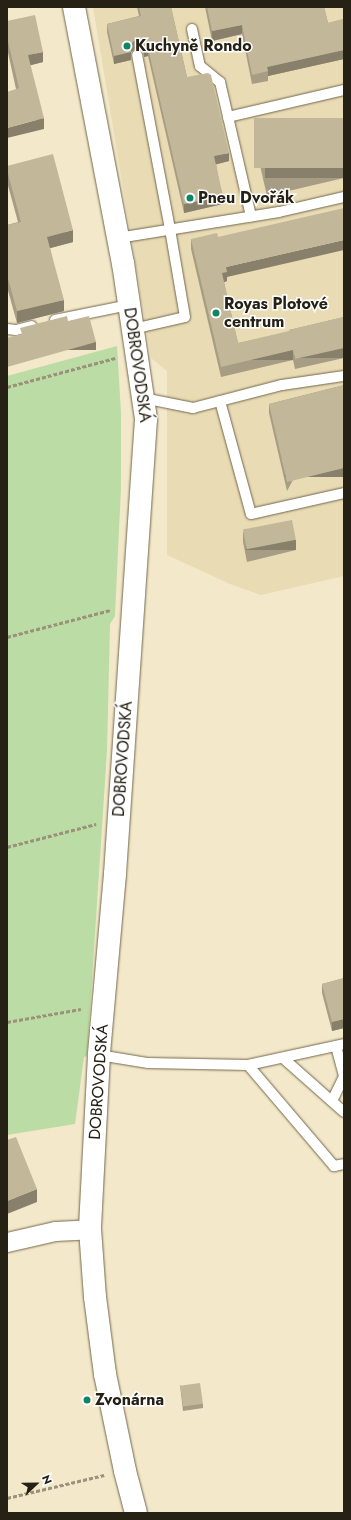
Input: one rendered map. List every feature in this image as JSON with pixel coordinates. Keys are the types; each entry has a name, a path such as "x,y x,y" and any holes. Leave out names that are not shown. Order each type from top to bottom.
{"street":[{"name":"DOBROVODSKÁ","path":"74,7 118,238 146,419 119,822 99,1055 81,1229 93,1275 99,1332 112,1412 136,1513"},
{"path":"7,1242 54,1231 81,1229"}],"lane":[{"path":"192,29 200,66 220,82 251,216"},
{"path":"133,329 185,317 137,55"},
{"path":"228,117 344,90"},
{"path":"118,238 251,216 344,197"},
{"path":"7,328 16,330 84,313 129,305"},
{"path":"143,398 193,408 282,385 344,376"},
{"path":"220,401 251,514 344,493"},
{"path":"99,1055 148,1063 248,1065 340,1045 344,1076 332,1101"},
{"path":"283,1058 344,1112"},
{"path":"248,1065 334,1166 344,1164"}],"path":[{"path":"7,387 81,366 136,353"},
{"path":"7,637 103,611 133,606"},
{"path":"7,847 94,824 119,822"},
{"path":"7,1022 89,1008"},
{"path":"7,1498 125,1471"}],"shaded area":[{"path":"93,7 344,7 344,576 261,595 230,584 167,555 167,371 151,358"}],"green space":[{"path":"117,346 121,413 121,487 115,616 110,624 107,751 87,1056 84,1057 75,1124 7,1135 7,376"}],"building":[{"path":"139,7 171,7 187,77 208,73 211,75 229,153 214,156 223,196 184,204 148,48 144,49 142,42 135,40 131,44 131,52 114,56 107,24 141,16"},
{"path":"207,7 324,7 328,23 344,19 344,50 267,67 268,71 252,75 242,25 212,31"},
{"path":"35,15 43,52 28,55 44,118 7,128 7,92 19,88 7,37 7,21"},
{"path":"254,118 344,118 344,168 254,168"},
{"path":"53,154 73,230 47,237 64,300 17,311 7,275 7,225 21,222 7,166"},
{"path":"344,208 344,240 226,267 227,272 222,273 238,343 344,317 344,348 295,359 293,350 221,367 191,239 217,233 218,237"},
{"path":"67,316 68,321 89,316 96,342 7,367 7,338 22,334 20,328"},
{"path":"344,385 344,468 287,482 269,404"},
{"path":"292,520 296,540 247,549 243,530"},
{"path":"344,978 344,1019 332,1022 322,984"},
{"path":"16,1137 37,1189 7,1201 7,1140"},
{"path":"200,1383 203,1404 183,1407 180,1386"}],"place":[{"name":"Kuchyně Rondo","path":"127,46"},
{"name":"Pneu Dvořák","path":"190,198"},
{"name":"Royas Plotové centrum","path":"216,313"},
{"name":"Zvonárna","path":"87,1400"}]}
